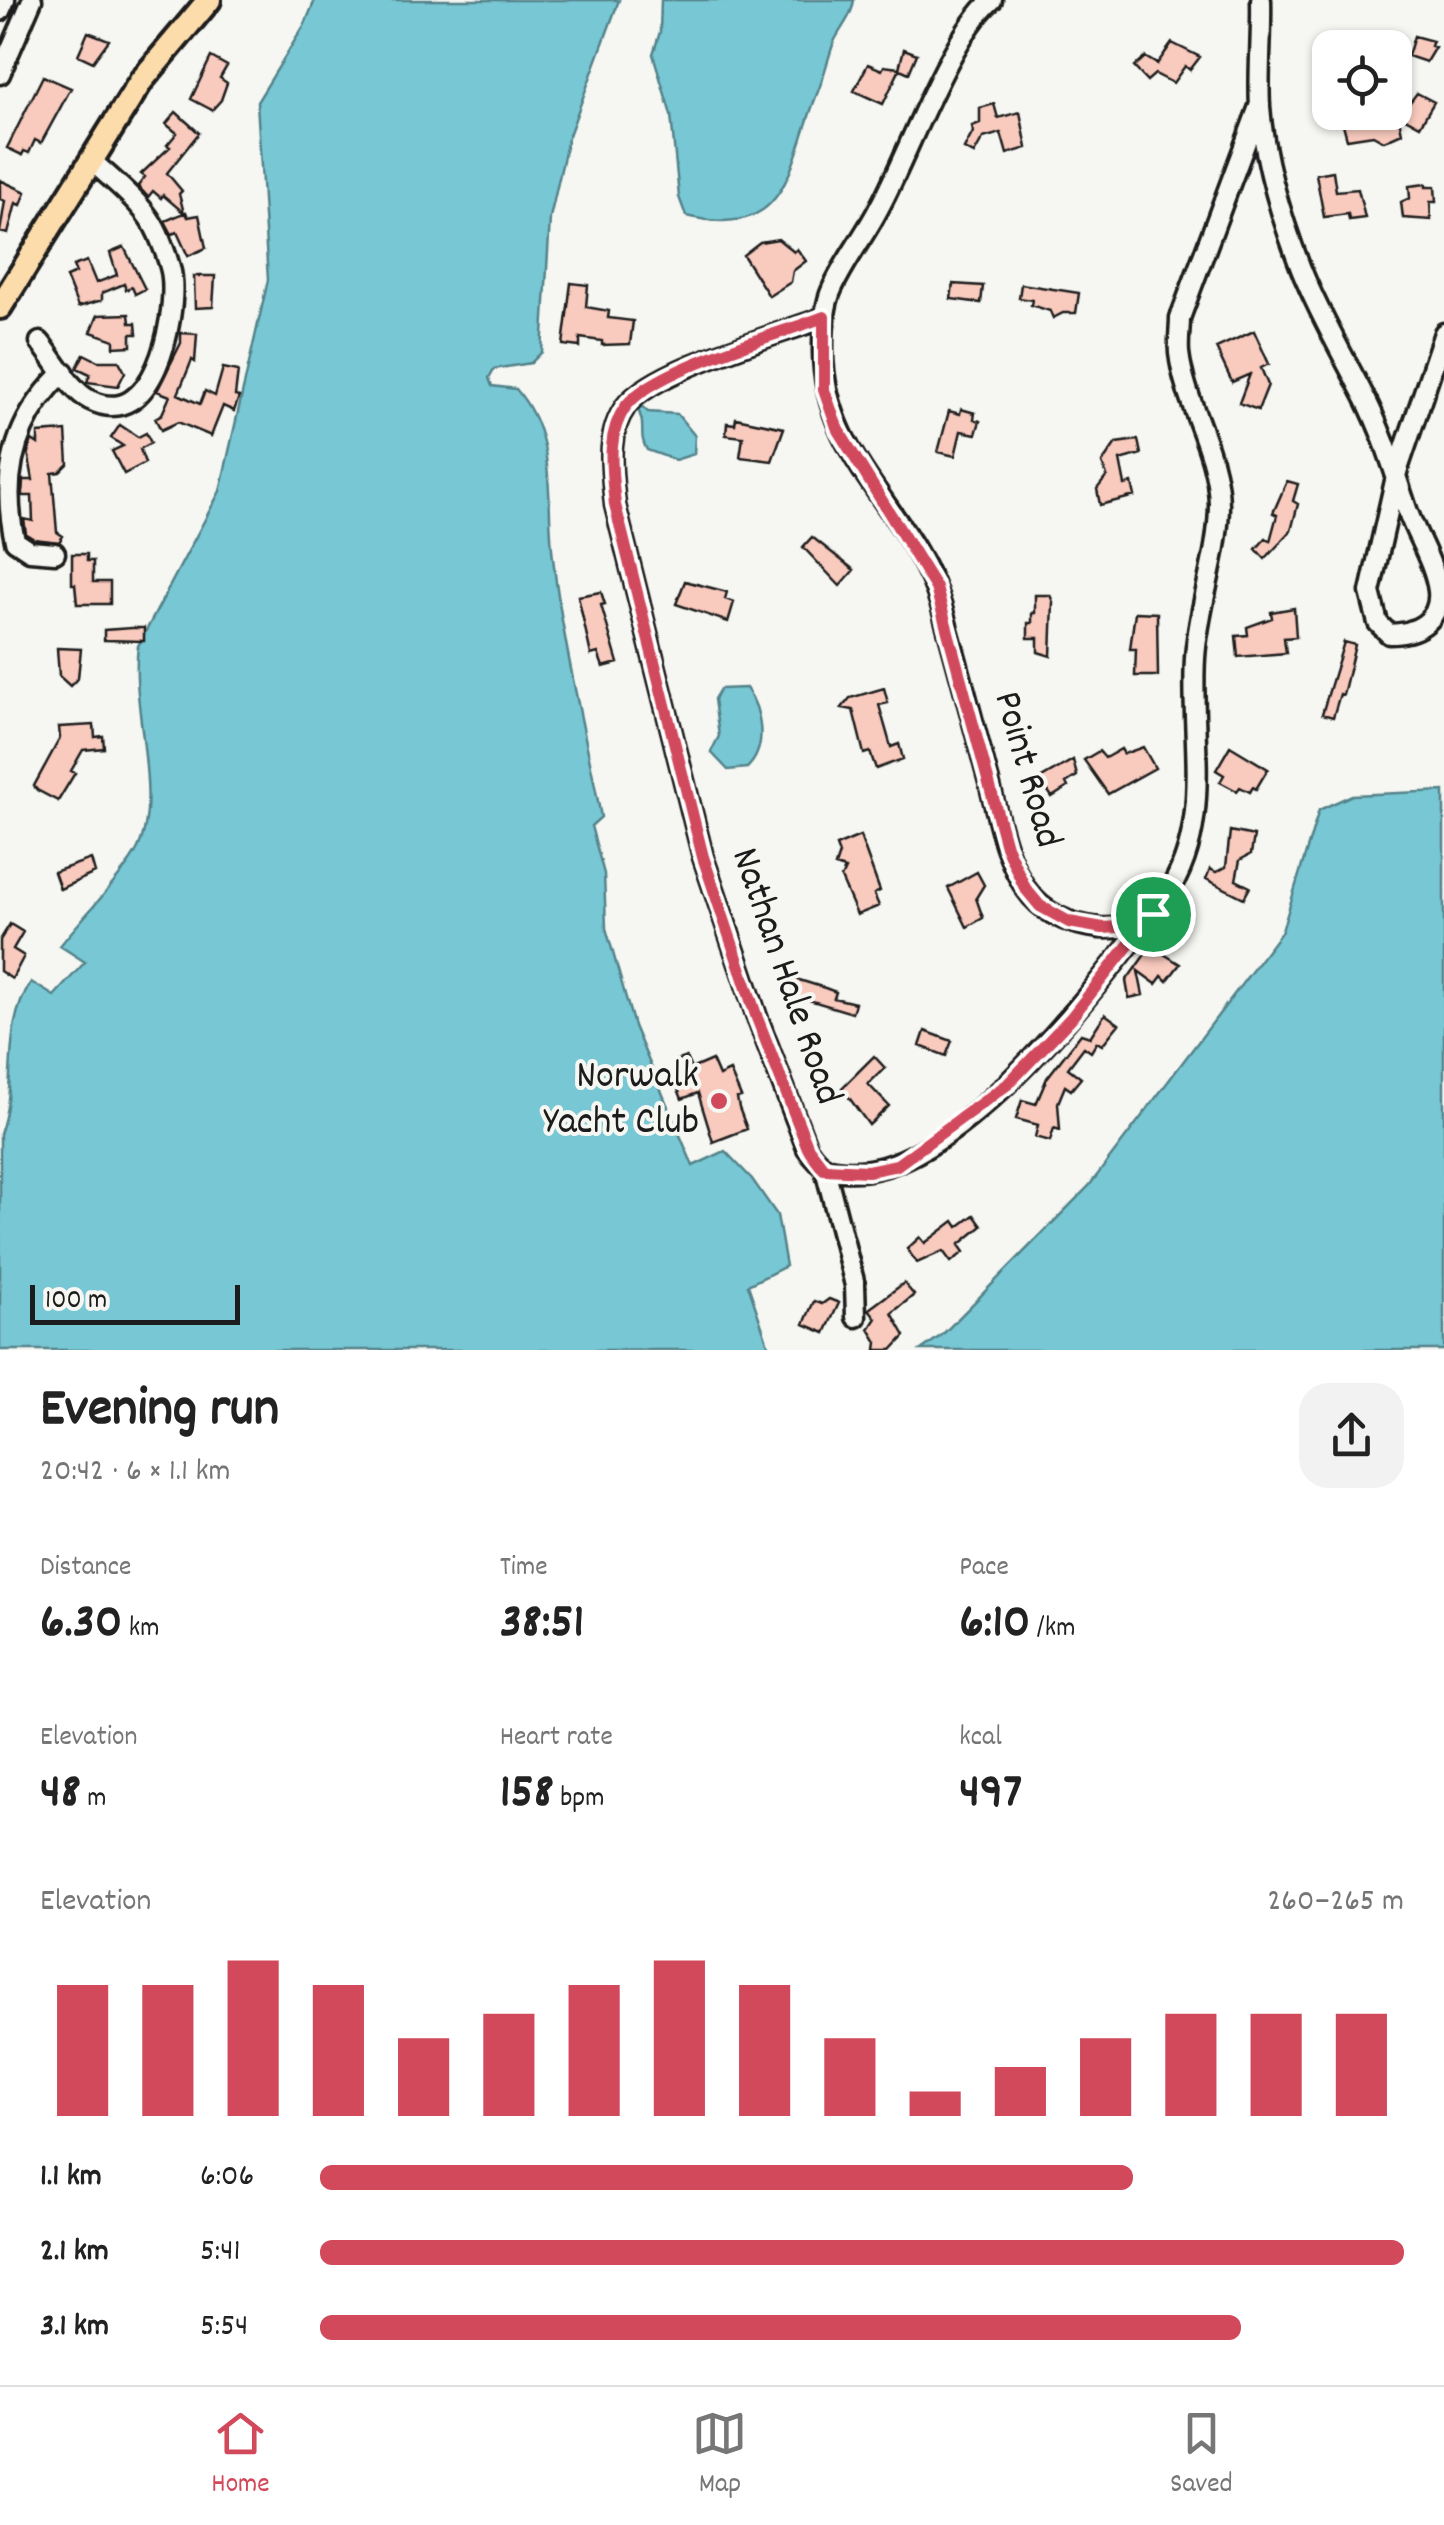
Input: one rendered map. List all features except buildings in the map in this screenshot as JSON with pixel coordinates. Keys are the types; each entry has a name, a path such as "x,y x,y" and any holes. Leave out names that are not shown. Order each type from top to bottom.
{"main road":[{"path":"0,307 141,81 209,0"}],"street":[{"path":"0,11 5,0"},
{"path":"0,74 32,0"},
{"name":"Point Road","path":"992,0 982,9 952,59 880,205 830,291 824,317 824,390 838,430 936,588 1006,846 1025,888 1040,906 1069,922 1103,928 1134,926 1153,914"},
{"path":"1261,0 1260,104 1269,170 1301,268 1397,472 1438,587 1433,615 1425,625 1408,634 1389,634 1378,624 1370,592 1397,472 1444,333"},
{"path":"824,1169 868,1171 897,1165 1008,1084 1071,1018 1183,871 1193,830 1198,780 1195,658 1219,503 1212,454 1179,352 1180,318 1260,104"},
{"path":"40,342 89,400 127,404 140,396 162,355 172,275 156,230 143,210 92,160"},
{"name":"Nathan Hale Road","path":"824,317 656,380 626,406 612,437 615,505 703,857 757,1018 808,1148 824,1169 855,1284 856,1317"},
{"path":"55,554 30,550 15,541 6,529 9,484 20,425 38,396 64,372"}],"water":[{"path":"315,0 619,0 568,138 550,218 542,352 531,363 494,369 489,378 492,386 516,389 530,408 544,449 557,591 601,817 591,826 604,874 606,928 634,1026 693,1166 725,1151 752,1179 777,1215 786,1266 748,1285 770,1350 0,1350 0,1134 6,1114 16,1019 31,982 54,996 85,962 60,946 132,858 145,827 147,777 138,696 138,646 220,491 268,280 257,102 305,24"},
{"path":"661,0 854,0 834,42 780,192 766,208 746,218 720,221 686,216 679,197 671,115 653,54 660,32"},
{"path":"636,406 648,412 677,414 695,436 694,454 675,460 647,450"},
{"path":"746,688 759,718 758,750 747,768 728,770 711,752 719,736 714,699 720,689"},
{"path":"1444,791 1444,1350 921,1350 942,1335 1089,1186 1282,931 1319,810 1352,795"}],"place":[{"name":"Norwalk Yacht Club","path":"719,1101"}],"route":[{"path":"824,317 824,390 838,430 858,468 936,588 1006,846 1025,888 1040,906 1069,922 1103,928 1134,926 1153,914 1071,1018 1008,1084 935,1140 897,1165 868,1171 842,1172 824,1169 817,1163 757,1018 703,857 615,505 610,460 612,437 626,406 656,380 824,317"}]}
